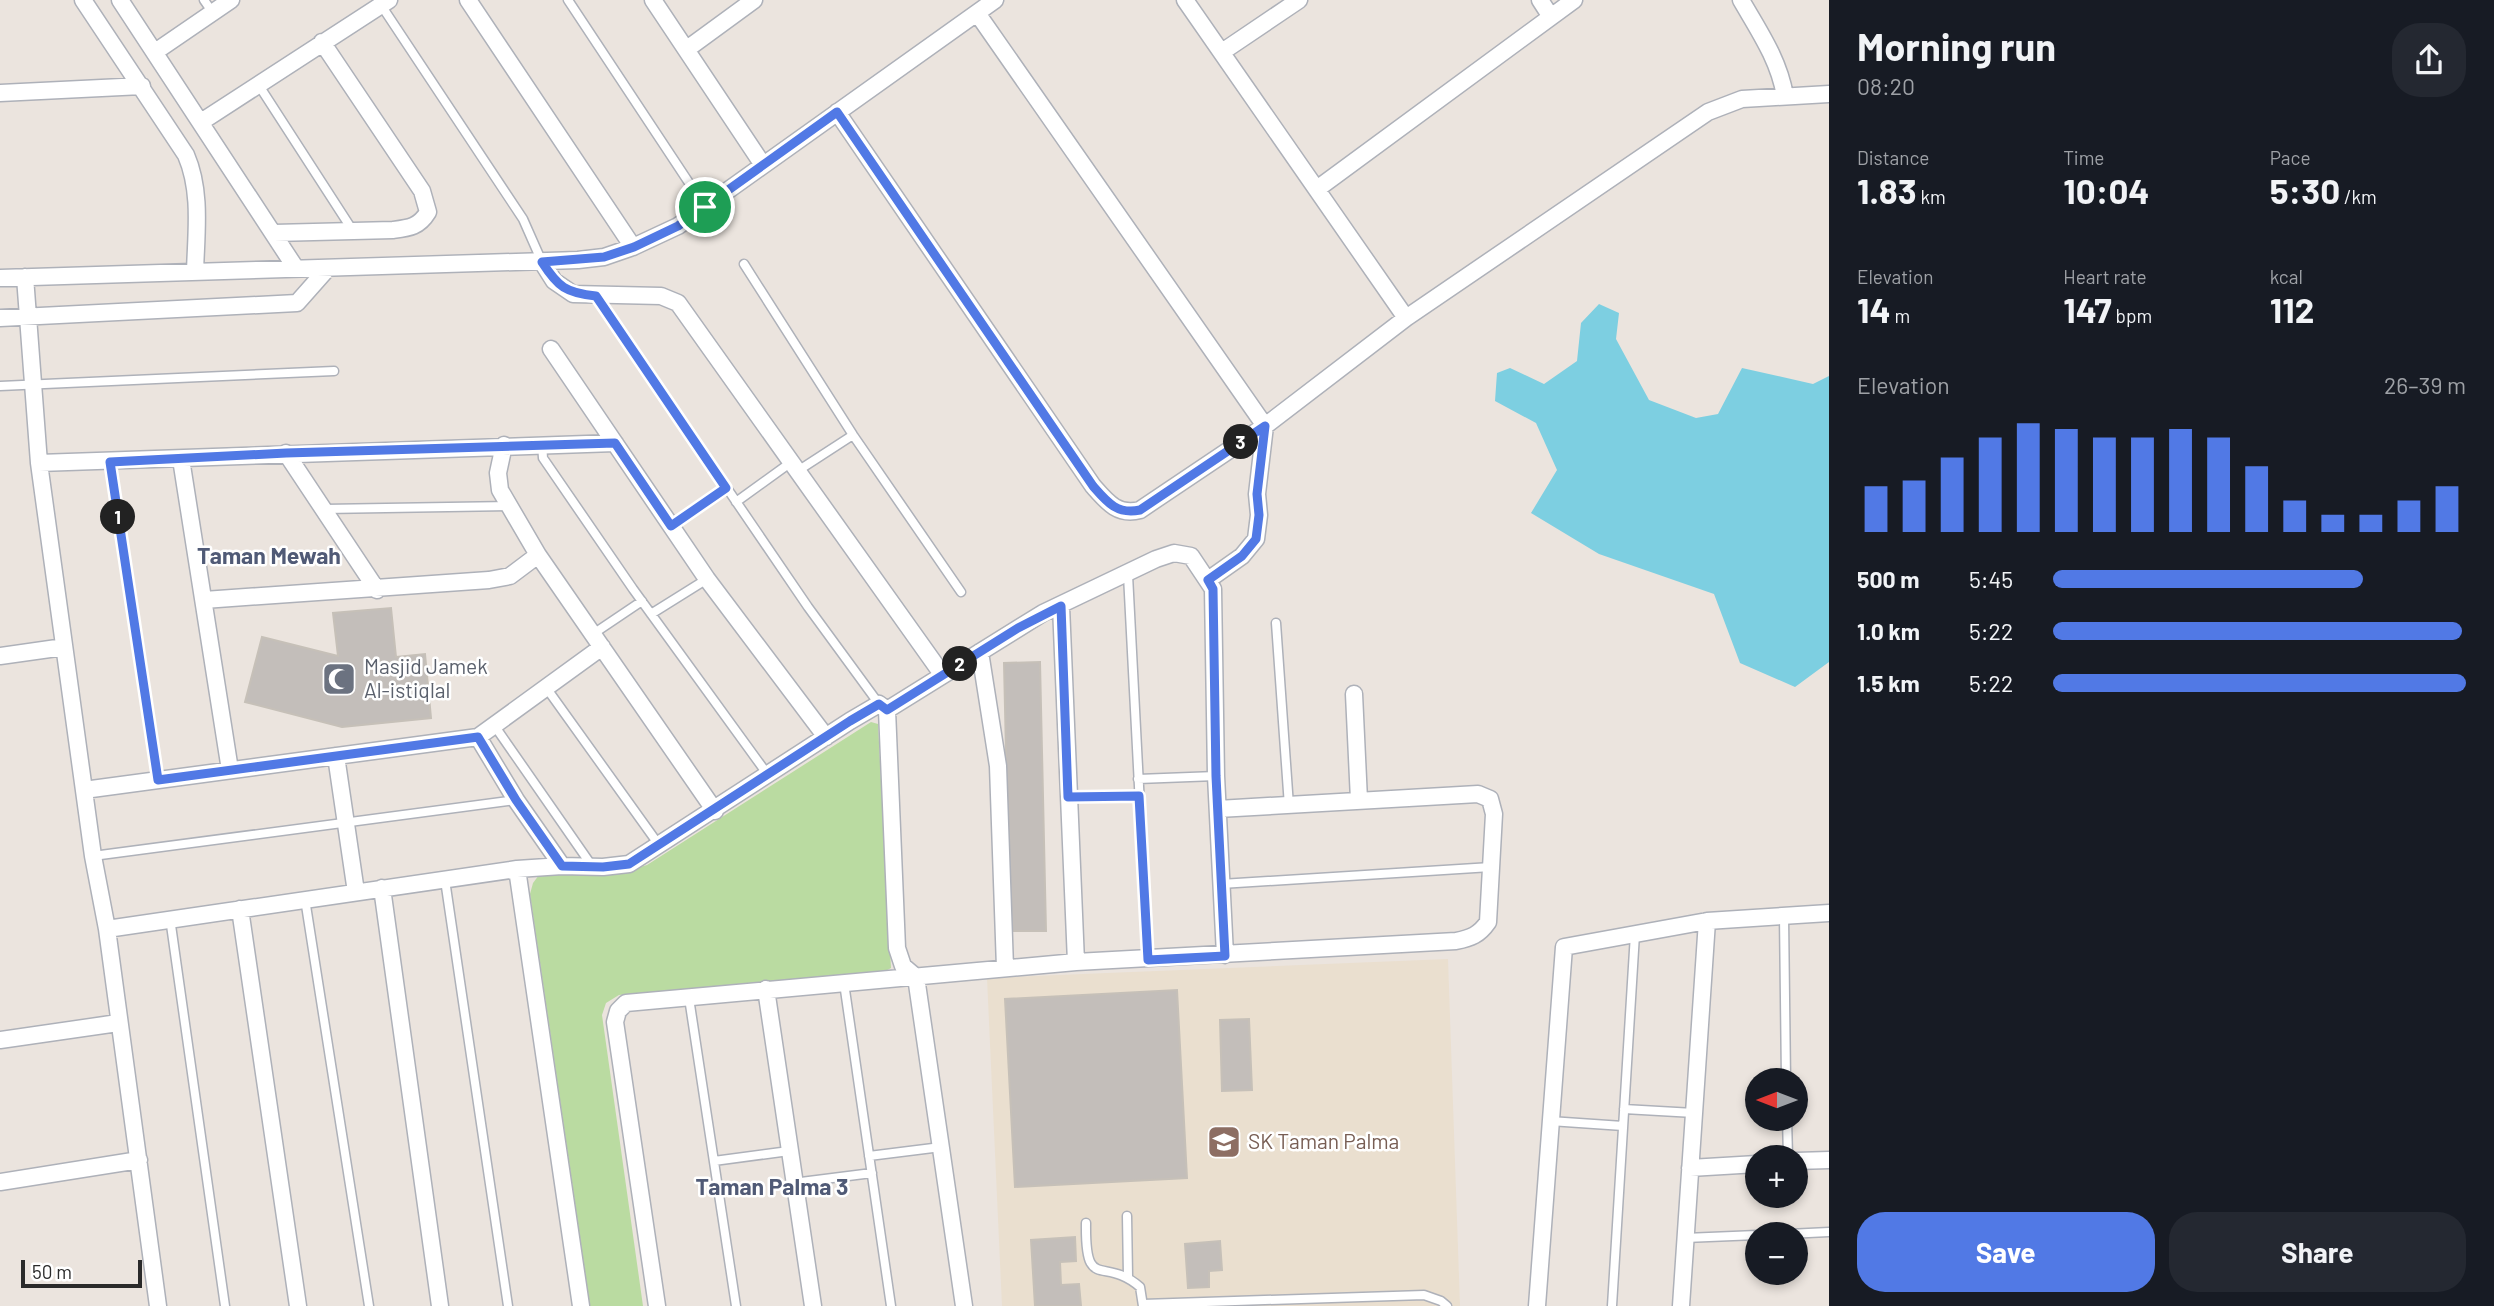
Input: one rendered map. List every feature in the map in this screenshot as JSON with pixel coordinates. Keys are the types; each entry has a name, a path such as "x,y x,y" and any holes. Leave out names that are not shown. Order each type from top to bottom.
{"street":[{"path":"83,0 142,86 193,170 196,194 195,272"},
{"path":"120,0 295,267"},
{"path":"155,52 208,6 231,0"},
{"path":"468,0 634,247"},
{"path":"653,0 763,165"},
{"path":"687,49 735,6 754,0"},
{"path":"0,278 295,267 542,262 604,257 634,247 678,226 995,0"},
{"path":"1185,0 1406,318"},
{"path":"1222,52 1299,0"},
{"path":"1540,0 1551,17"},
{"path":"1317,189 1574,0"},
{"path":"1741,0 1771,50 1785,96"},
{"path":"201,122 385,3"},
{"path":"976,13 1265,426 1258,485 1259,515 1256,539 1242,556 1208,580"},
{"path":"274,233 413,227 422,222 428,212 422,191 322,42"},
{"path":"0,93 142,86"},
{"path":"837,112 1093,486 1109,504 1121,511 1140,510 1265,426 1406,318 1708,111 1742,99 1829,94"},
{"path":"542,262 554,281 573,294 661,296 678,303 942,674"},
{"path":"0,318 297,303 328,268"},
{"path":"25,277 39,463 93,856 107,929 158,1306"},
{"path":"551,349 707,579 826,737"},
{"path":"39,463 542,443 615,443"},
{"path":"504,445 498,481 500,490 538,555 715,811"},
{"path":"286,453 377,590"},
{"path":"181,459 230,770"},
{"path":"107,929 517,869 629,864 826,737 942,674 1043,613 1174,553 1191,555 1213,589 1216,776 1225,956"},
{"path":"204,600 377,590 510,576 538,555"},
{"path":"1061,606 1076,962"},
{"path":"84,790 478,737 545,686 597,640"},
{"path":"0,656 64,646"},
{"path":"980,652 998,766 1004,968"},
{"path":"1354,694 1359,800"},
{"path":"883,707 897,948 903,966 916,977 964,1306"},
{"path":"478,737 516,800 562,866"},
{"path":"336,756 356,892"},
{"path":"657,1306 615,1022 618,1012 626,1003 1076,962 1225,956 1457,941 1482,931 1488,922 1494,814 1490,799 1478,794 1218,809"},
{"path":"517,869 581,1306"},
{"path":"382,888 440,1306"},
{"path":"240,908 298,1306"},
{"path":"1537,1306 1564,947 1707,921 1829,914"},
{"path":"1681,1306 1707,921"},
{"path":"766,989 813,1306"},
{"path":"0,1040 118,1024"},
{"path":"0,1182 139,1160"},
{"path":"1808,1161 1829,1160"},
{"path":"1690,1168 1745,1165"}],"lane":[{"path":"568,0 705,207"},
{"path":"385,3 523,219 542,262"},
{"path":"258,84 353,231"},
{"path":"744,264 853,435 961,592"},
{"path":"596,296 808,607 883,707"},
{"path":"0,386 334,371"},
{"path":"736,502 853,435"},
{"path":"542,443 543,458 651,614 768,775"},
{"path":"110,462 158,780"},
{"path":"671,526 726,488"},
{"path":"324,509 510,506"},
{"path":"1128,575 1148,960"},
{"path":"651,614 707,579"},
{"path":"597,640 642,601"},
{"path":"1276,623 1289,806"},
{"path":"545,686 659,845"},
{"path":"494,725 593,867"},
{"path":"1138,779 1216,776"},
{"path":"1068,797 1139,796"},
{"path":"93,856 516,800"},
{"path":"1221,884 1491,867"},
{"path":"445,880 508,1306"},
{"path":"305,899 369,1306"},
{"path":"1784,916 1786,1068"},
{"path":"170,918 225,1306"},
{"path":"1612,1306 1635,934"},
{"path":"844,983 891,1306"},
{"path":"688,996 736,1306"},
{"path":"1624,1109 1694,1113"},
{"path":"1549,1121 1623,1126"},
{"path":"869,1156 941,1147"},
{"path":"714,1161 789,1151"},
{"path":"793,1183 872,1173"},
{"path":"1127,1216 1128,1276"},
{"path":"1086,1223 1086,1250 1091,1265 1100,1272 1128,1276 1140,1287 1143,1305 1424,1295 1447,1306"},
{"path":"1808,1233 1829,1232"},
{"path":"1685,1238 1745,1236"}],"shaded area":[{"name":"SK Taman Palma","path":"1448,959 1460,1306 1002,1306 987,978"}],"green space":[{"path":"871,722 878,724 891,968 882,973 619,995 606,1003 602,1015 643,1306 590,1306 530,894 533,883 539,875 613,875 647,865"}],"water":[{"path":"1599,304 1619,313 1616,339 1649,400 1696,418 1718,414 1742,368 1813,384 1829,376 1829,662 1795,687 1740,663 1714,594 1599,554 1531,513 1557,470 1536,423 1495,401 1497,373 1510,368 1544,384 1577,361 1581,323"}],"building":[{"name":"Masjid Jamek Al-istiqlal","path":"391,608 396,657 425,654 431,718 342,727 245,702 262,637 338,656 333,613"},
{"path":"1040,662 1046,931 1010,931 1004,663"},
{"path":"1177,990 1187,1178 1015,1187 1005,999"},
{"path":"1249,1019 1252,1090 1222,1091 1220,1020"},
{"path":"1075,1237 1076,1261 1060,1262 1061,1285 1079,1284 1081,1306 1035,1306 1031,1240"},
{"path":"1220,1241 1222,1270 1209,1271 1209,1287 1188,1288 1185,1244"}],"place":[{"name":"Masjid Jamek Al-istiqlal","path":"339,679"},
{"name":"SK Taman Palma","path":"1224,1142"}],"district":[{"name":"Taman Mewah","path":"269,556"},
{"name":"Taman Palma 3","path":"772,1187"}],"route":[{"path":"837,112 1093,486 1109,504 1121,511 1140,510 1265,426 1257,494 1259,515 1256,539 1242,556 1208,580 1213,589 1216,776 1225,956 1148,960 1139,796 1068,797 1061,606 1043,613 887,710 879,704 850,721 715,811 629,864 603,867 562,866 516,800 478,737 158,780 110,462 542,443 615,443 671,526 726,488 596,296 573,294 554,281 542,262 604,257 634,247 678,226 705,207 837,112"}]}
